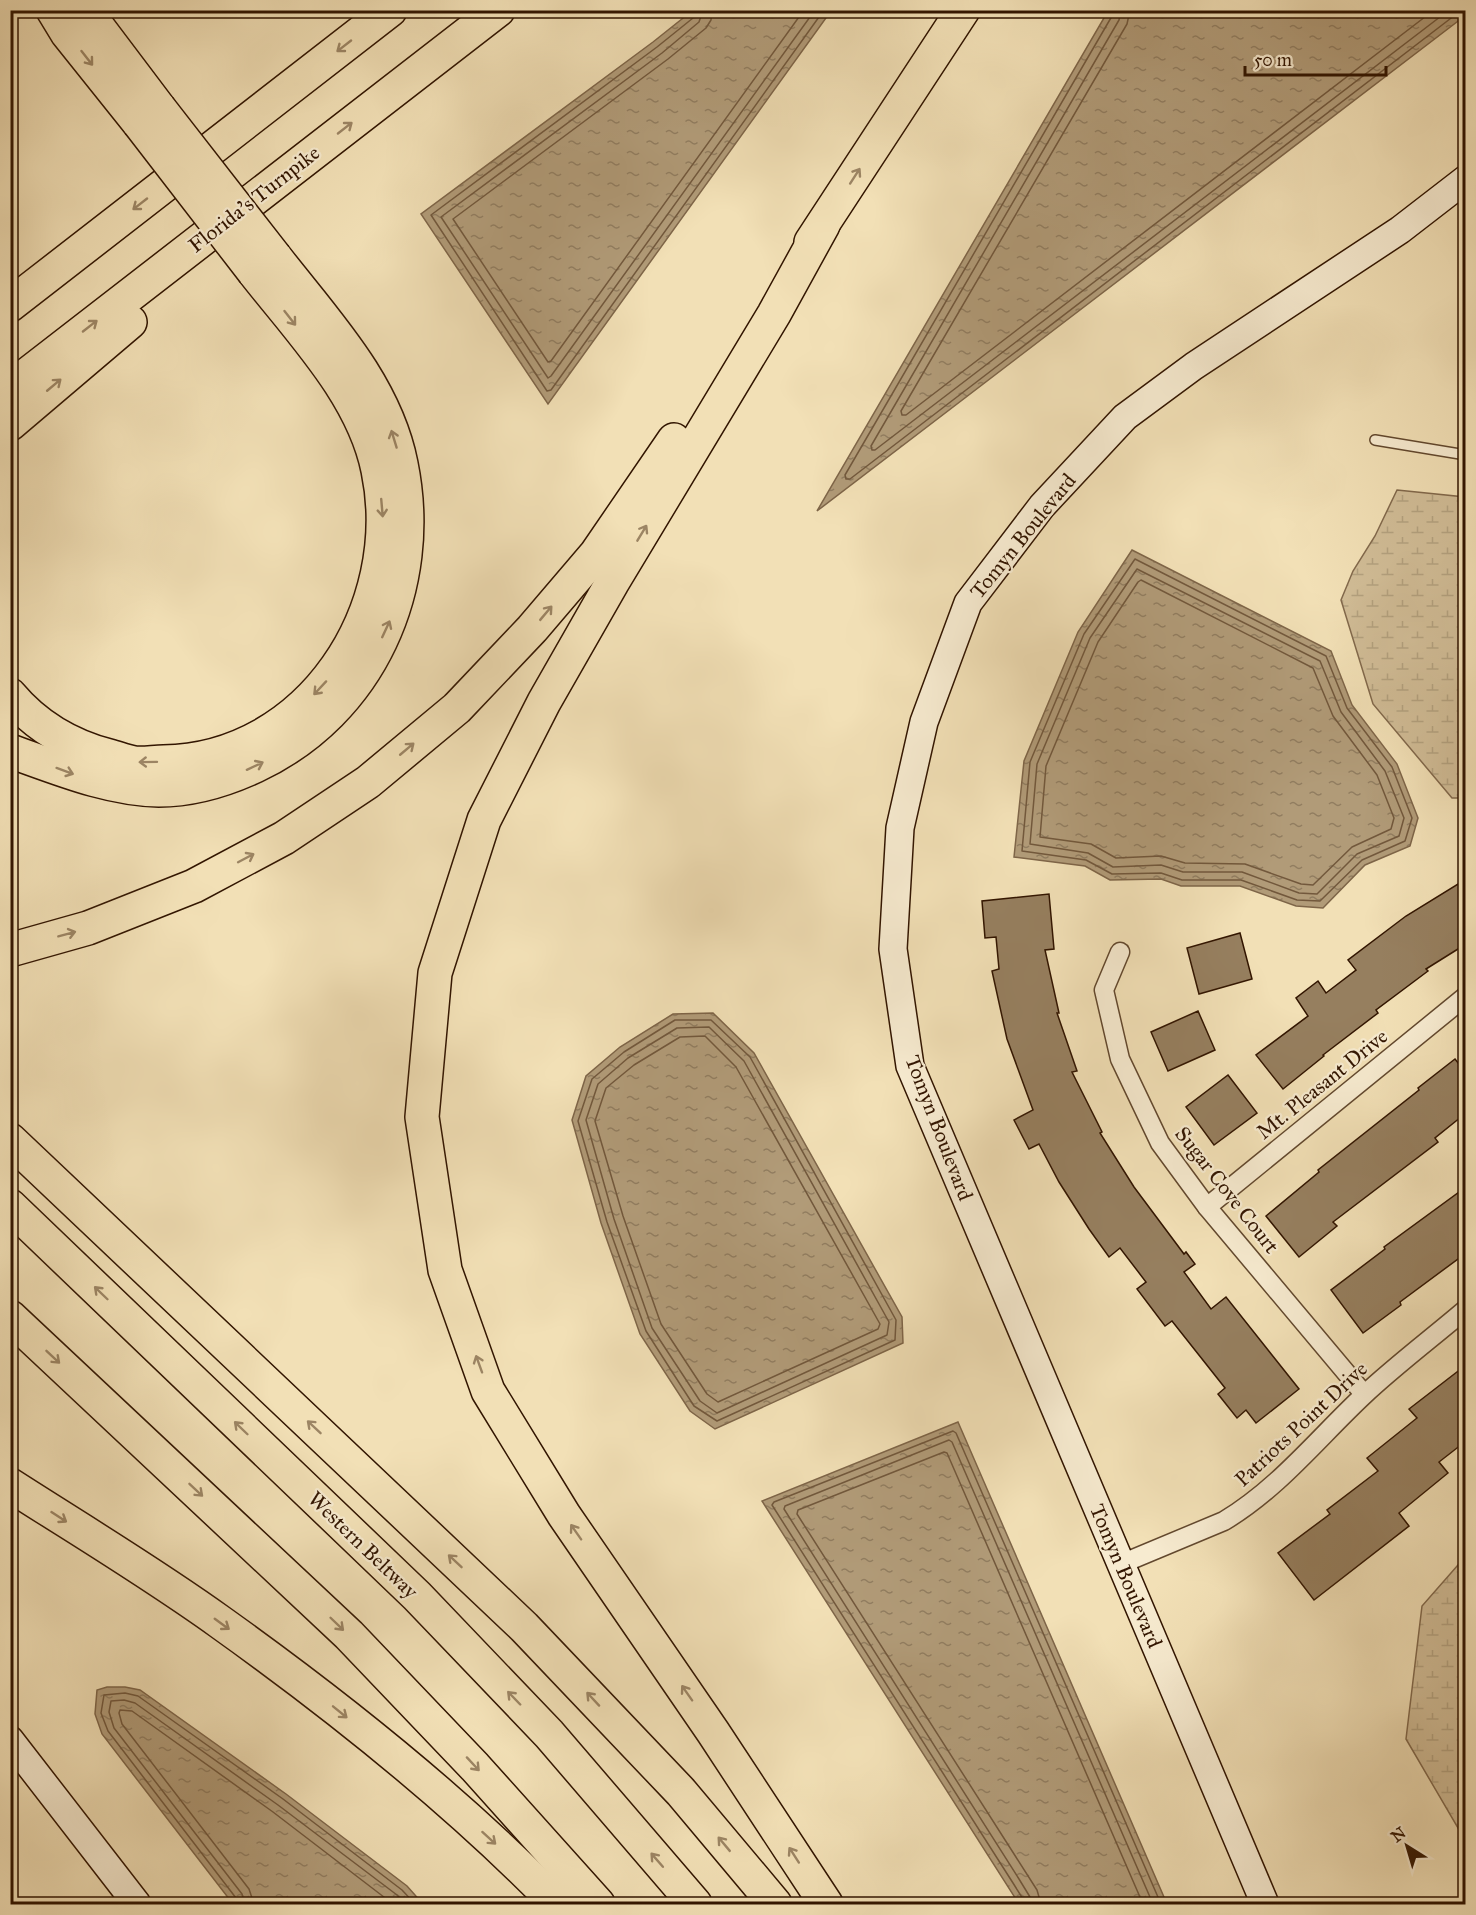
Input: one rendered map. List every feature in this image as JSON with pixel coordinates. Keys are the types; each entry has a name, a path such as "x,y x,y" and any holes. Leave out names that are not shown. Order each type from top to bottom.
{"highway":[{"path":"53,10 67,33 149,115"},
{"path":"10,695 49,731 89,750 135,763 184,762 224,754 263,735 297,711 326,683 353,643 371,600 379,569 383,521 378,470 349,395 265,265 149,115 85,10"},
{"path":"10,305 390,10"},
{"name":"Florida's Turnpike","path":"10,388 498,10"},
{"path":"10,950 88,928 194,886 284,838 368,782 457,708 532,629 596,554 758,316 823,225 963,10"},
{"path":"10,424 135,318 299,164"},
{"path":"823,225 774,314 612,583 544,702 484,820 435,973 422,1117 445,1270 488,1391 564,1515 713,1732 826,1905"},
{"path":"10,751 78,776 126,786 159,790 206,785 238,774 276,756 312,731 343,701 371,660 393,614 404,573 408,525 401,464 387,418 370,383 353,358 265,265"},
{"path":"10,1140 524,1627 681,1792 775,1905"},
{"name":"Western Beltway","path":"10,1206 417,1596 549,1734 695,1905"},
{"path":"10,1317 349,1635 475,1767 598,1905"},
{"path":"10,1485 218,1620 314,1691 417,1773 514,1860 558,1905"}],"street":[{"name":"Tomyn Boulevard","path":"1265,1905 910,1066 893,949 900,828 924,722 968,603 1042,506 1125,417 1194,366 1400,231 1466,179"},
{"name":"Sugar Cove Court","path":"1120,952 1104,990 1120,1059 1160,1143 1208,1208 1364,1394"},
{"name":"Mt. Pleasant Drive","path":"1208,1208 1466,996"},
{"name":"Patriots Point Drive","path":"1121,1564 1224,1521 1240,1511 1286,1475 1364,1394 1466,1309"},
{"path":"10,1740 137,1905"}],"lane":[{"path":"1375,440 1466,455"}],"green space":[{"path":"1397,490 1465,497 1465,798 1452,798 1373,704 1341,600 1353,571 1375,536"},
{"path":"1465,1557 1465,1840 1406,1739 1422,1606"}],"water":[{"path":"1465,10 1466,15 817,511 1108,11"},
{"path":"692,11 831,11 548,404 421,214"},
{"path":"1132,550 1331,651 1352,705 1397,764 1418,818 1410,846 1365,865 1323,908 1296,906 1240,886 1181,886 1161,879 1110,880 1085,866 1014,857 1024,761 1078,632"},
{"path":"713,1013 754,1053 902,1317 903,1343 715,1429 690,1411 640,1334 601,1223 572,1120 586,1076 620,1047 673,1014"},
{"path":"958,1422 1167,1904 1019,1904 762,1501"},
{"path":"107,1687 140,1690 286,1794 407,1886 423,1904 233,1904 102,1734 95,1714 97,1690"}],"building":[{"path":"1458,884 1466,897 1466,944 1426,969 1428,971 1376,1010 1378,1013 1283,1089 1256,1055 1308,1016 1296,998 1318,981 1326,993 1356,970 1348,960 1406,916"},
{"path":"1049,894 1054,949 1045,950 1059,1013 1057,1013 1077,1071 1072,1072 1102,1132 1100,1133 1134,1187 1184,1254 1186,1252 1195,1264 1184,1272 1211,1309 1226,1297 1299,1389 1256,1423 1246,1410 1237,1418 1218,1394 1225,1388 1172,1321 1165,1326 1137,1289 1146,1282 1120,1248 1109,1257 1059,1182 1039,1144 1029,1149 1014,1120 1033,1110 1007,1039 992,971 999,969 996,937 985,938 982,901"},
{"path":"1240,933 1252,979 1199,994 1187,948"},
{"path":"1198,1011 1215,1050 1168,1071 1151,1032"},
{"path":"1455,1059 1466,1073 1466,1113 1435,1138 1438,1142 1333,1222 1337,1226 1299,1257 1266,1216 1319,1172 1318,1170"},
{"path":"1228,1075 1257,1113 1214,1145 1186,1107"},
{"path":"1466,1187 1466,1253 1363,1333 1331,1290 1385,1249 1384,1247"},
{"path":"1466,1365 1466,1421 1459,1426 1466,1434 1466,1441 1439,1462 1448,1473 1399,1513 1409,1526 1314,1600 1278,1553 1330,1514 1327,1510 1378,1471 1367,1458 1417,1418 1409,1409"}]}
